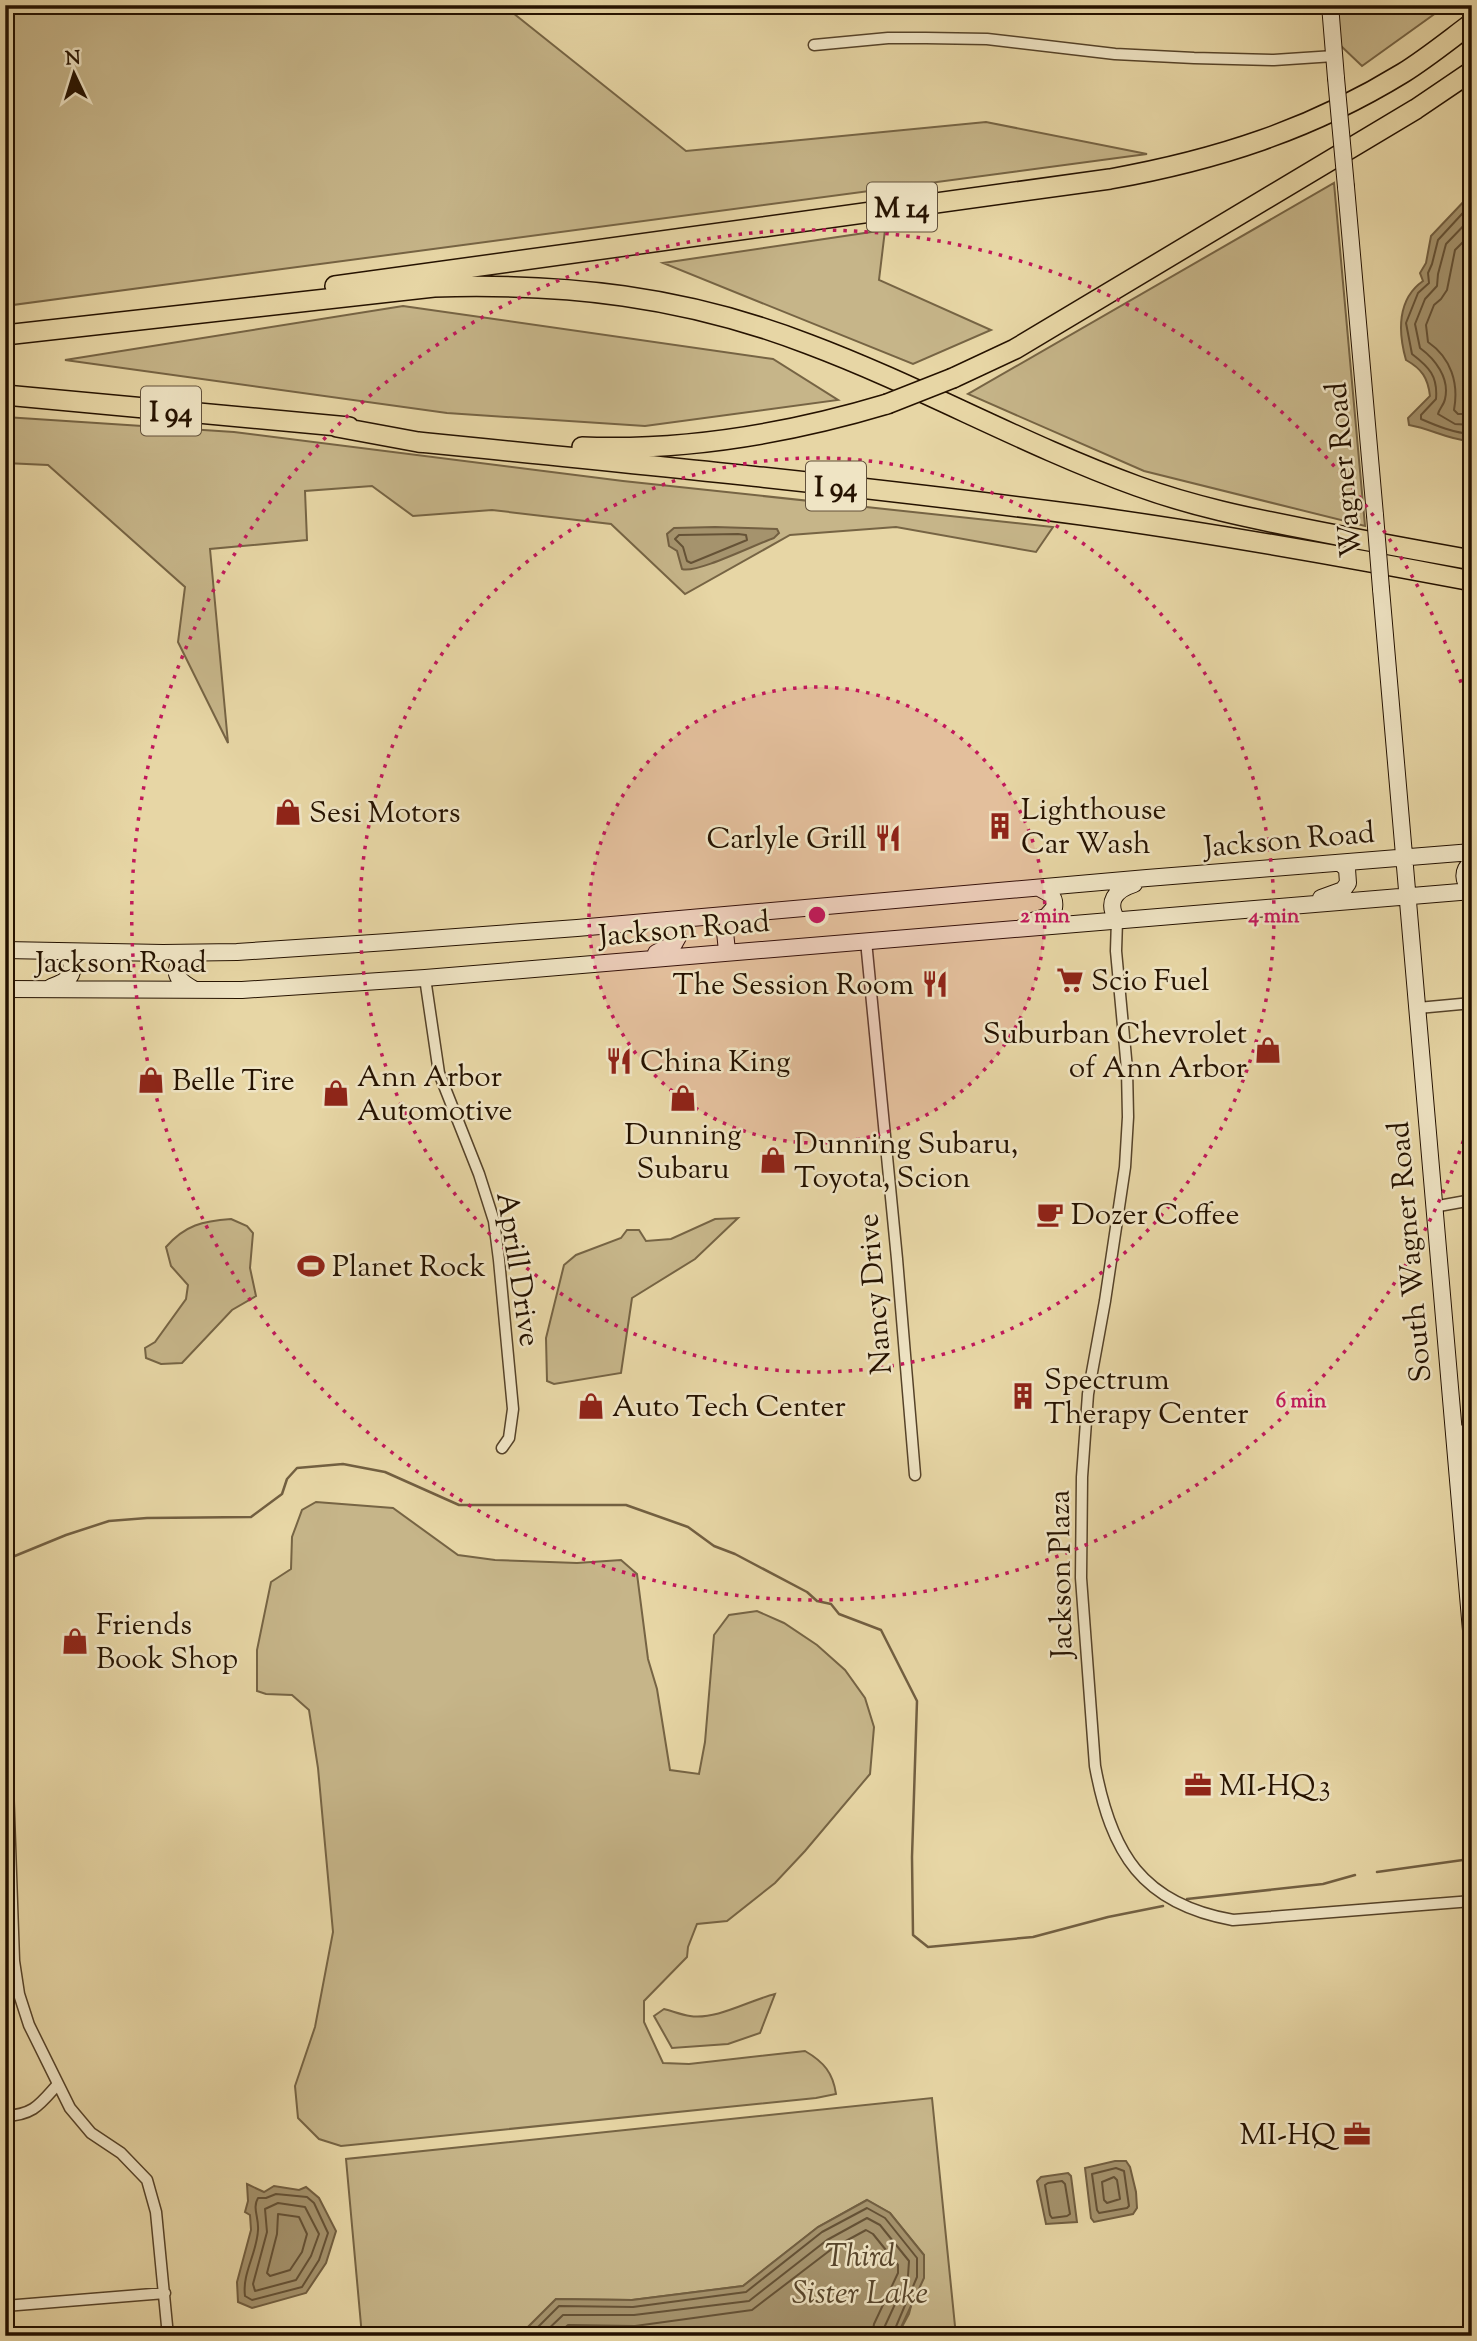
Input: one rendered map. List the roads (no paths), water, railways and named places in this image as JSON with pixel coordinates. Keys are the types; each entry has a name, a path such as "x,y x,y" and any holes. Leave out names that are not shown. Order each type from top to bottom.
{"highway":[{"name":"M 14","path":"207,311 299,291 1096,181 1159,170 1260,142 1325,116 1405,72 1472,23"},
{"path":"337,426 569,446 669,446 768,434 827,422 887,404 953,378 1014,349 1416,109 1472,71"},
{"path":"5,335 434,287 555,287 651,299 703,310 808,344 894,379 1079,465 1142,488 1244,517 1472,560"},
{"name":"I 94","path":"5,395 337,426 418,442 903,493 1084,516 1284,547 1472,581"}],"main road":[{"name":"Wagner Road","path":"1329,5 1405,857"},
{"name":"Jackson Road","path":"5,950 237,952 667,920 1472,852"},
{"name":"South Wagner Road","path":"1405,857 1472,1642"},
{"path":"1471,891 1464,876 1465,869 1472,862"},
{"path":"1288,906 1331,896 1343,890 1349,877 1347,869 1340,863"},
{"path":"1117,920 1111,908 1112,900 1118,891 1160,877"},
{"path":"1003,930 1052,913 1054,899 1051,893 1039,888"},
{"name":"Jackson Road","path":"5,989 242,989 425,978 1471,891"},
{"path":"727,951 725,932 729,925 767,911"},
{"path":"633,960 663,951 674,944 678,937 676,930 667,920"},
{"path":"42,990 64,983 70,977 72,961 65,951"},
{"path":"195,990 177,977 176,971 180,962 237,952"}],"street":[{"path":"814,45 888,38 987,39 1115,54 1194,58 1274,60 1334,56"},
{"name":"Jackson Plaza","path":"1117,920 1116,951 1128,1117 1121,1196 1088,1394 1082,1477 1081,1578 1095,1766 1100,1795 1127,1856 1145,1881 1179,1905 1205,1915 1233,1920 1472,1900"},
{"name":"Nancy Drive","path":"866,941 915,1475"},
{"name":"Aprill Drive","path":"425,978 439,1073 478,1171 494,1221 513,1409 509,1438 502,1448"},
{"path":"1418,1008 1472,1003"},
{"path":"1433,1207 1472,1200"},
{"path":"1453,1432 1472,1430"},
{"path":"5,1699 14,1961 19,1994 36,2041 69,2108 91,2133 121,2153 147,2180 156,2212 168,2336"},
{"path":"5,1995 19,1994"},
{"path":"5,2116 33,2111 58,2084"},
{"path":"5,2306 164,2293"}],"water":[{"path":"1472,166 1472,438 1469,441 1409,425 1408,418 1430,396 1423,375 1406,360 1401,327 1408,297 1423,281 1420,273 1426,263 1431,236 1468,197 1467,173"},
{"path":"674,528 777,529 779,533 774,538 713,563 682,569 677,551 669,546 667,534"},
{"path":"1126,2161 1130,2167 1137,2208 1133,2214 1094,2222 1091,2218 1085,2168"},
{"path":"1068,2173 1071,2176 1077,2222 1046,2224 1037,2181 1041,2177"},
{"path":"247,2184 264,2192 274,2186 299,2190 306,2187 319,2198 336,2231 326,2263 306,2293 252,2308 238,2302 237,2282 251,2230 250,2215 245,2212 248,2201"},
{"name":"Third Sister Lake","path":"867,2200 890,2213 924,2255 924,2278 897,2336 519,2336 556,2299 632,2300 743,2286 818,2227"}],"waterway":[{"path":"5,1560 109,1521 251,1517 282,1494 287,1479 297,1468 343,1464 385,1472 459,1505 626,1505 688,1527 714,1546 735,1554 807,1592 817,1601 831,1604 839,1614 881,1630 917,1701 912,1857 913,1935 928,1947 1033,1937 1163,1906"},
{"path":"1377,1872 1470,1859"},
{"path":"1187,1899 1323,1884 1355,1875"}],"place":[{"name":"Sesi Motors","path":"288,812"},
{"name":"Lighthouse Car Wash","path":"1000,826"},
{"name":"Carlyle Grill","path":"888,838"},
{"name":"Scio Fuel","path":"1070,980"},
{"name":"The Session Room","path":"935,984"},
{"name":"Suburban Chevrolet of Ann Arbor","path":"1268,1050"},
{"name":"China King","path":"619,1061"},
{"name":"Belle Tire","path":"151,1080"},
{"name":"Ann Arbor Automotive","path":"336,1093"},
{"name":"Dunning Subaru","path":"683,1098"},
{"name":"Dunning Subaru, Toyota, Scion","path":"773,1160"},
{"name":"Dozer Coffee","path":"1050,1214"},
{"name":"Planet Rock","path":"311,1266"},
{"name":"Spectrum Therapy Center","path":"1023,1396"},
{"name":"Auto Tech Center","path":"591,1406"},
{"name":"Friends Book Shop","path":"75,1641"},
{"name":"MI-HQ3","path":"1198,1785"},
{"name":"MI-HQ","path":"1357,2134"}]}
